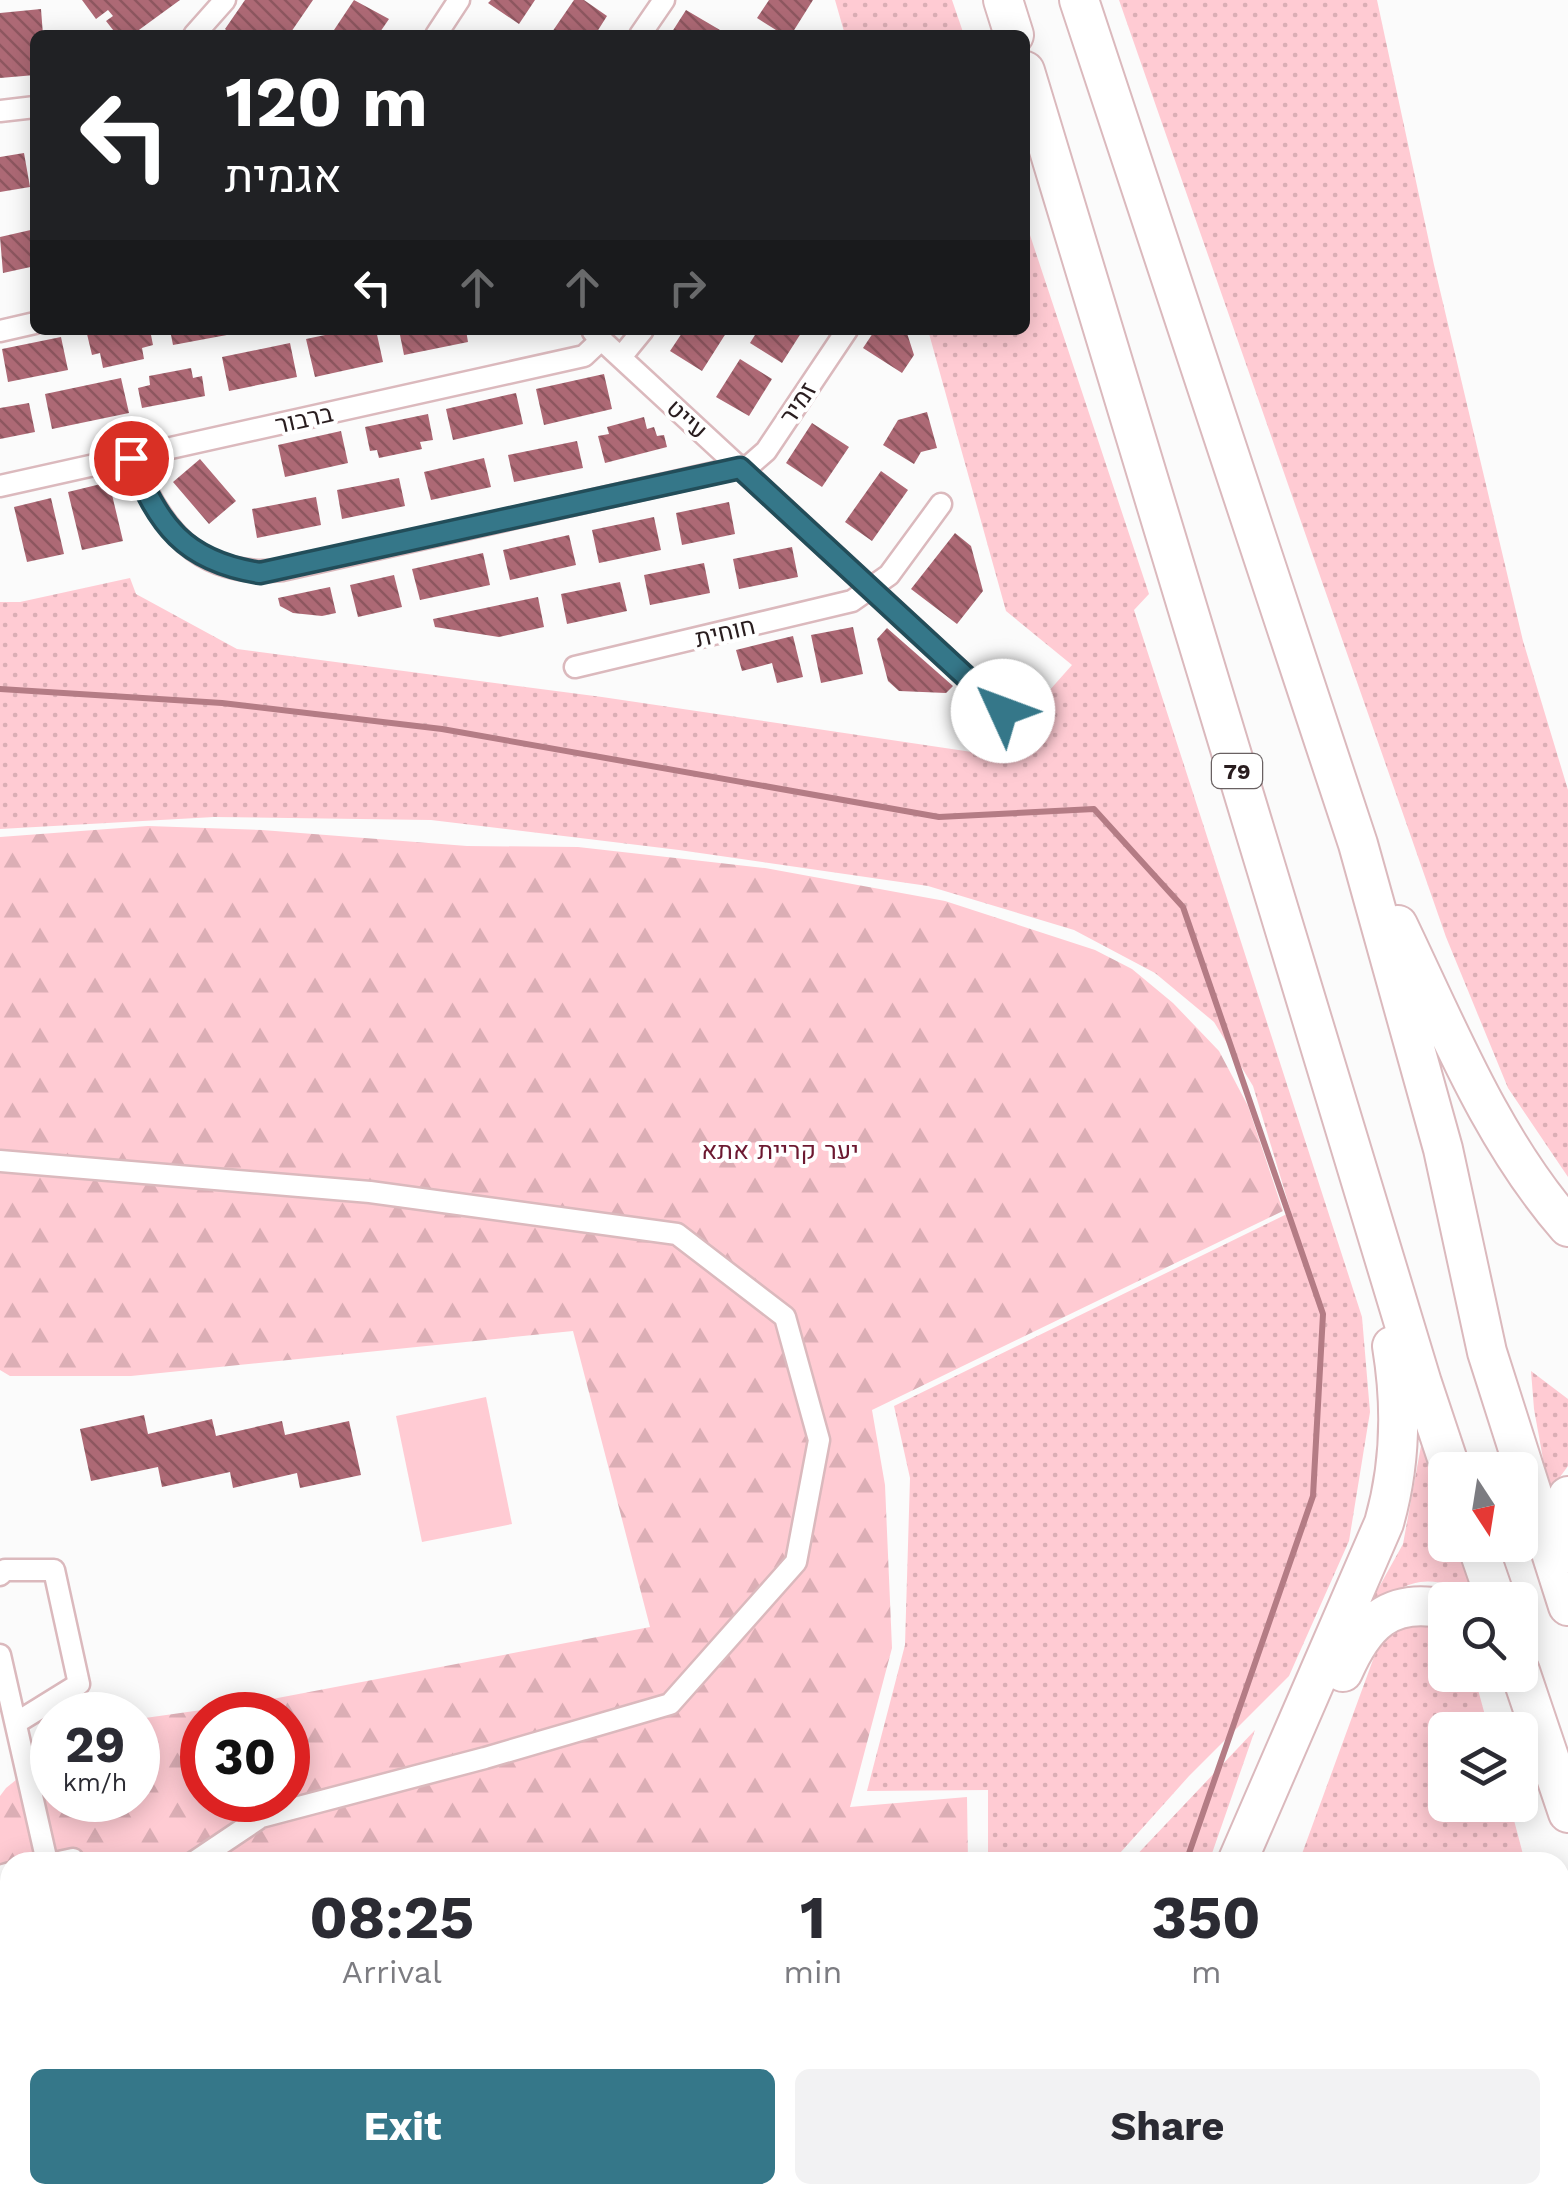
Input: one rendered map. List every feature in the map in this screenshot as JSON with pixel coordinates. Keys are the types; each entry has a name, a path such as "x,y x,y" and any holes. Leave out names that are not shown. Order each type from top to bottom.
{"highway":[{"path":"1003,0 1012,30"},
{"path":"1079,0 1358,844 1443,1149 1480,1320 1568,1606"},
{"name":"79","path":"1030,88 1446,1452"},
{"path":"1358,844 1480,1095 1534,1189 1554,1237 1568,1256"},
{"path":"1534,1189 1568,1227"},
{"path":"1241,1852 1384,1524 1392,1496 1397,1469 1399,1401 1371,1215"},
{"path":"1568,1496 1558,1523 1568,1591"},
{"path":"1266,1852 1361,1636 1373,1622 1402,1608 1428,1606"},
{"path":"1515,1692 1546,1746"},
{"path":"1527,1692 1568,1813"}],"street":[{"path":"198,30 225,0"},
{"path":"439,30 459,0"},
{"path":"643,30 664,0"},
{"path":"0,111 30,108"},
{"path":"0,331 30,325"},
{"name":"עייט","path":"597,335 1003,711"},
{"name":"ברבור","path":"0,486 584,356 597,335"},
{"path":"620,357 639,335"},
{"name":"זמיר","path":"740,468 766,451 844,335"},
{"path":"131,458 148,499 173,535 211,561 260,573 740,468"},
{"path":"871,589 900,564 941,504"},
{"name":"חוחית","path":"575,668 842,604 871,589"},
{"path":"0,1161 370,1192 678,1234 785,1317 819,1440 796,1562 670,1704 261,1817 209,1852"},
{"path":"0,1576 5,1570 54,1570 79,1684 16,1723"},
{"path":"0,1655 45,1852"}],"green space":[{"path":"835,0 952,0 962,30 844,30"},
{"path":"1119,0 1377,0 1434,265 1523,641 1568,790 1568,1177 1508,1088 1446,937"},
{"path":"1030,235 1149,594 1134,610 1362,1317 1370,1412 1349,1541 1289,1676 1189,1776 1121,1852 988,1852 988,1790 867,1791 905,1645 910,1478 894,1406 1291,1212 1253,1086 1214,1022 1155,973 1074,930 928,886 431,820 214,817 0,829 0,602 20,602 130,578 136,594 237,649 602,697 992,755 1072,665 1006,611 929,335 1030,335"},
{"name":"יער קריית אתא","path":"148,826 262,830 467,846 578,847 765,868 945,901 1095,950 1132,969 1173,1003 1219,1051 1248,1106 1283,1211 872,1410 885,1485 892,1648 850,1807 967,1797 968,1852 0,1852 0,1796 30,1769 30,1822 160,1822 160,1716 180,1713 180,1822 310,1822 309,1692 650,1627 573,1331 131,1376 10,1376 0,1370 0,837"},
{"path":"1531,1371 1568,1399 1568,1466 1549,1492 1534,1409"},
{"path":"486,1397 512,1524 422,1542 396,1416"},
{"path":"1423,1435 1428,1452 1428,1562 1462,1562 1469,1582 1415,1583 1391,1594 1364,1614 1403,1544"},
{"path":"1402,1623 1428,1624 1428,1692 1479,1692 1484,1712 1428,1712 1428,1822 1514,1822 1522,1852 1303,1852 1374,1657 1387,1635"},
{"path":"1255,1730 1212,1852 1139,1852"}],"building":[{"path":"82,0 180,0 139,30 113,30 106,21 113,16 108,10 96,19"},
{"path":"245,0 313,0 292,30 225,29"},
{"path":"354,0 389,19 381,30 334,30"},
{"path":"535,0 519,24 488,3"},
{"path":"574,0 584,0 607,16 598,30 553,30"},
{"path":"769,0 813,0 794,30 776,30 757,18"},
{"path":"41,9 43,30 30,30 30,75 0,78 0,13"},
{"path":"686,10 720,30 673,30"},
{"path":"24,153 30,187 0,192 0,157"},
{"path":"30,230 30,267 3,273 0,237"},
{"path":"87,335 151,335 153,345 142,348 144,359 103,368 100,353 92,355"},
{"path":"171,335 227,335 173,345"},
{"path":"377,335 383,362 315,377 306,339"},
{"path":"400,335 467,335 468,342 404,355"},
{"path":"681,335 725,335 702,371 670,351"},
{"path":"755,335 800,335 782,363 750,343"},
{"path":"872,335 908,335 914,355 902,373 863,348"},
{"path":"61,337 68,370 8,382 2,349"},
{"path":"290,343 297,377 229,391 222,357"},
{"path":"740,359 772,379 749,416 716,397"},
{"path":"191,368 193,378 202,376 205,396 142,408 138,388 150,385 149,376"},
{"path":"604,374 612,409 544,425 536,389"},
{"path":"121,378 129,413 52,429 45,394"},
{"path":"516,393 523,424 453,440 446,409"},
{"path":"29,403 35,432 0,439 0,408"},
{"path":"927,412 937,448 921,452 914,464 883,445 898,420"},
{"path":"428,414 433,440 420,442 422,449 379,458 377,450 370,451 365,427"},
{"path":"644,417 647,429 654,427 657,436 664,435 667,447 605,463 598,436 609,434 607,427"},
{"path":"812,423 849,447 822,487 786,463"},
{"path":"341,431 348,463 285,477 278,445"},
{"path":"577,441 583,468 514,482 508,455"},
{"path":"484,458 491,487 431,500 424,472"},
{"path":"200,459 236,501 209,524 173,482"},
{"path":"881,471 908,490 872,541 845,522"},
{"path":"399,478 405,506 342,519 337,490"},
{"path":"109,482 123,541 82,550 68,492"},
{"path":"316,497 321,525 257,538 252,509"},
{"path":"51,498 64,554 27,562 14,507"},
{"path":"729,502 735,534 682,545 676,513"},
{"path":"654,517 661,550 599,563 592,530"},
{"path":"955,533 971,546 983,591 957,624 911,589"},
{"path":"569,535 576,565 510,580 503,550"},
{"path":"792,547 798,577 739,589 733,559"},
{"path":"483,553 490,585 420,600 412,569"},
{"path":"704,563 710,593 650,605 644,575"},
{"path":"394,575 402,607 358,617 350,585"},
{"path":"620,582 627,611 567,624 561,594"},
{"path":"330,587 336,613 293,613 280,606 278,598"},
{"path":"538,597 544,627 499,637 435,627 433,619"},
{"path":"853,627 863,674 821,683 811,635"},
{"path":"887,628 953,686 946,693 899,691 888,681 877,639"},
{"path":"793,636 803,677 777,683 772,663 742,671 736,650"},
{"path":"144,1415 148,1434 212,1419 216,1436 282,1421 285,1435 349,1421 361,1475 300,1488 297,1473 233,1488 230,1472 162,1487 158,1467 91,1481 80,1429"}],"waterway":[{"path":"0,689 222,703 442,729 939,817 1094,809 1183,907 1323,1314 1313,1496 1189,1852"}],"route":[{"path":"131,458 148,499 173,535 211,561 260,573 740,468 1003,711"}]}
